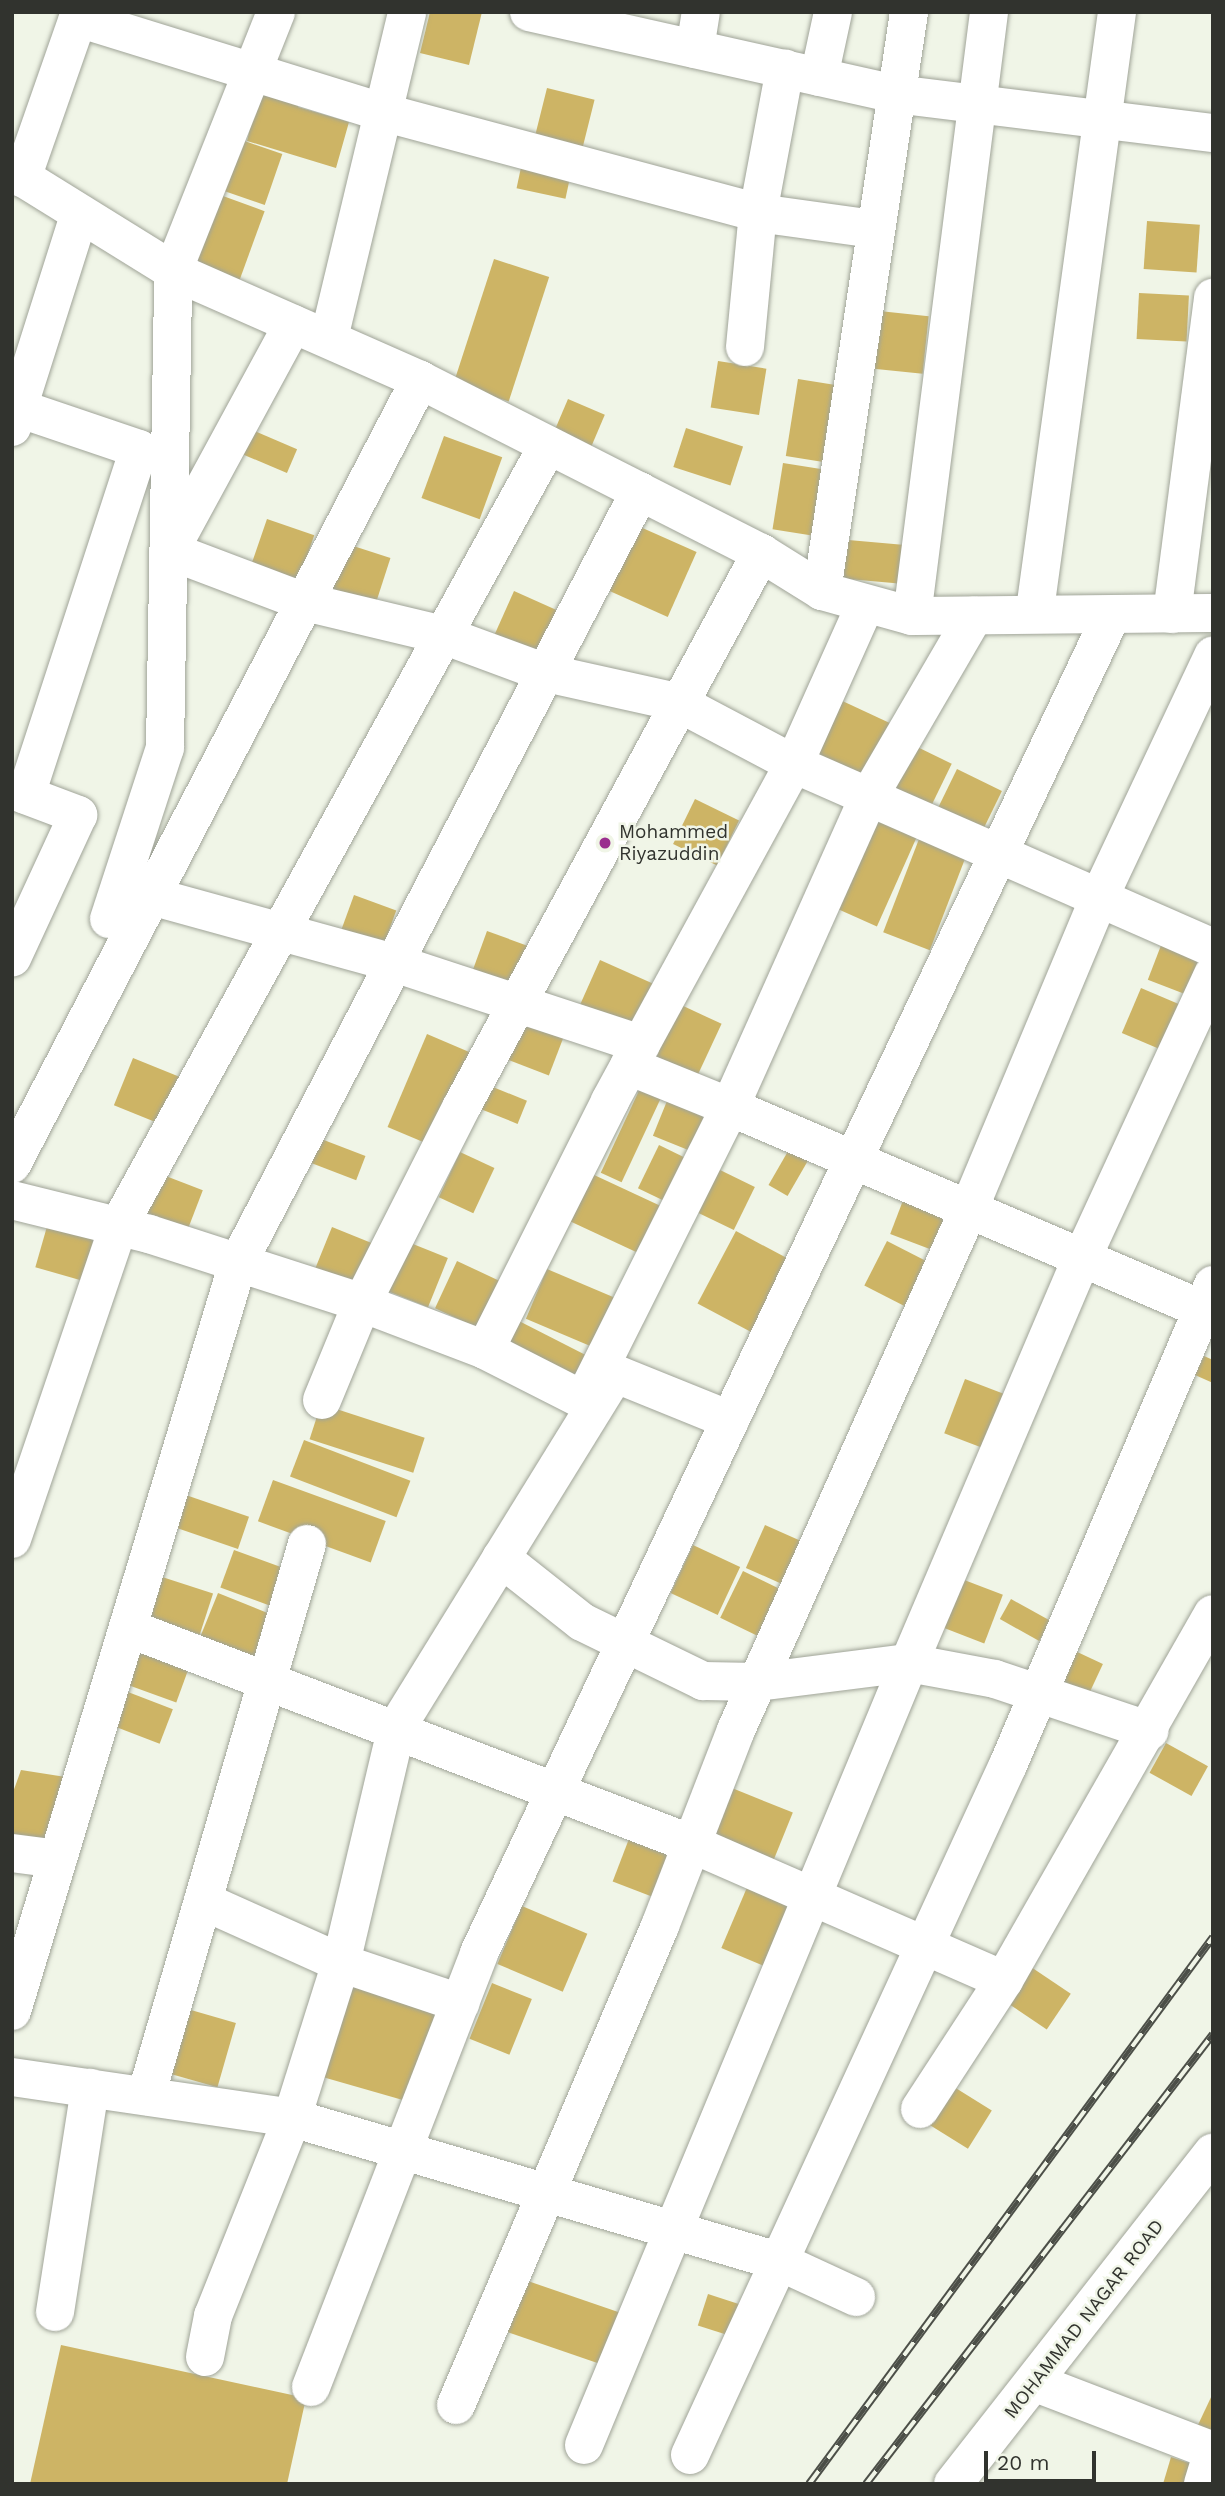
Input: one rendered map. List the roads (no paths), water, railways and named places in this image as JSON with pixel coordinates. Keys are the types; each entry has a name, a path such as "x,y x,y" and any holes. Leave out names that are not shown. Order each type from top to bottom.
{"street":[{"path":"109,919 165,748 173,271 276,12"},
{"path":"329,338 407,12"},
{"path":"695,49 701,12"},
{"path":"745,347 758,213 802,73 833,12"},
{"path":"822,592 873,229 909,12"},
{"path":"912,616 974,105 989,12"},
{"path":"1035,610 1117,12"},
{"path":"542,14 895,93 1213,133"},
{"path":"873,229 758,213 382,112 251,73 79,15 17,174 79,216 173,271 420,380 761,553 822,592 912,616 974,616 1035,610 1111,616 1213,613"},
{"path":"12,958 78,816 19,792 139,449 14,413 79,216"},
{"path":"1172,614 1213,298"},
{"path":"170,551 293,324"},
{"path":"12,1164 420,380"},
{"path":"12,1539 118,1227 548,444"},
{"path":"12,2011 239,1263 640,491"},
{"path":"170,551 305,602 443,635 546,673 677,702 794,764 868,798 1213,948"},
{"path":"322,1401 362,1303 518,1001 677,702 761,553"},
{"path":"485,1350 635,1055 794,764 865,605"},
{"path":"583,1400 730,1107 868,798 974,616"},
{"path":"311,2387 460,2003 850,1158 1001,855 1111,616"},
{"path":"456,2405 758,1682 969,1209 1099,898 1213,656"},
{"path":"151,896 394,963 518,1001 635,1055 730,1107 1082,1258 1209,1302 924,1946 690,2455"},
{"path":"584,2445 810,1896 1082,1258 1213,975"},
{"path":"12,1200 118,1227 362,1303 485,1350 583,1400"},
{"path":"583,1400 616,1374"},
{"path":"616,1374 730,1420"},
{"path":"205,2357 213,2316 292,2118 341,1963 397,1727 616,1374"},
{"path":"146,2096 307,1544"},
{"path":"501,1558 582,1622 703,1681 758,1682 909,1663 995,1679 1035,1697 1150,1731"},
{"path":"920,2109 1003,1980 1150,1731 1213,1614"},
{"path":"128,1628 397,1727 554,1796 692,1844 1003,1980"},
{"path":"12,1853 58,1859"},
{"path":"203,1901 341,1963 460,2003"},
{"path":"12,2077 292,2118 778,2261 856,2297"},
{"path":"55,2312 90,2088"},
{"name":"MOHAMMAD NAGAR ROAD","path":"953,2484 1206,2174"},
{"path":"1036,2383 1213,2451 1203,2484"}],"railway":[{"path":"809,2484 1213,1937"},
{"path":"866,2484 1213,2034"}],"place":[{"name":"Mohammed Riyazuddin","path":"605,843"}]}
